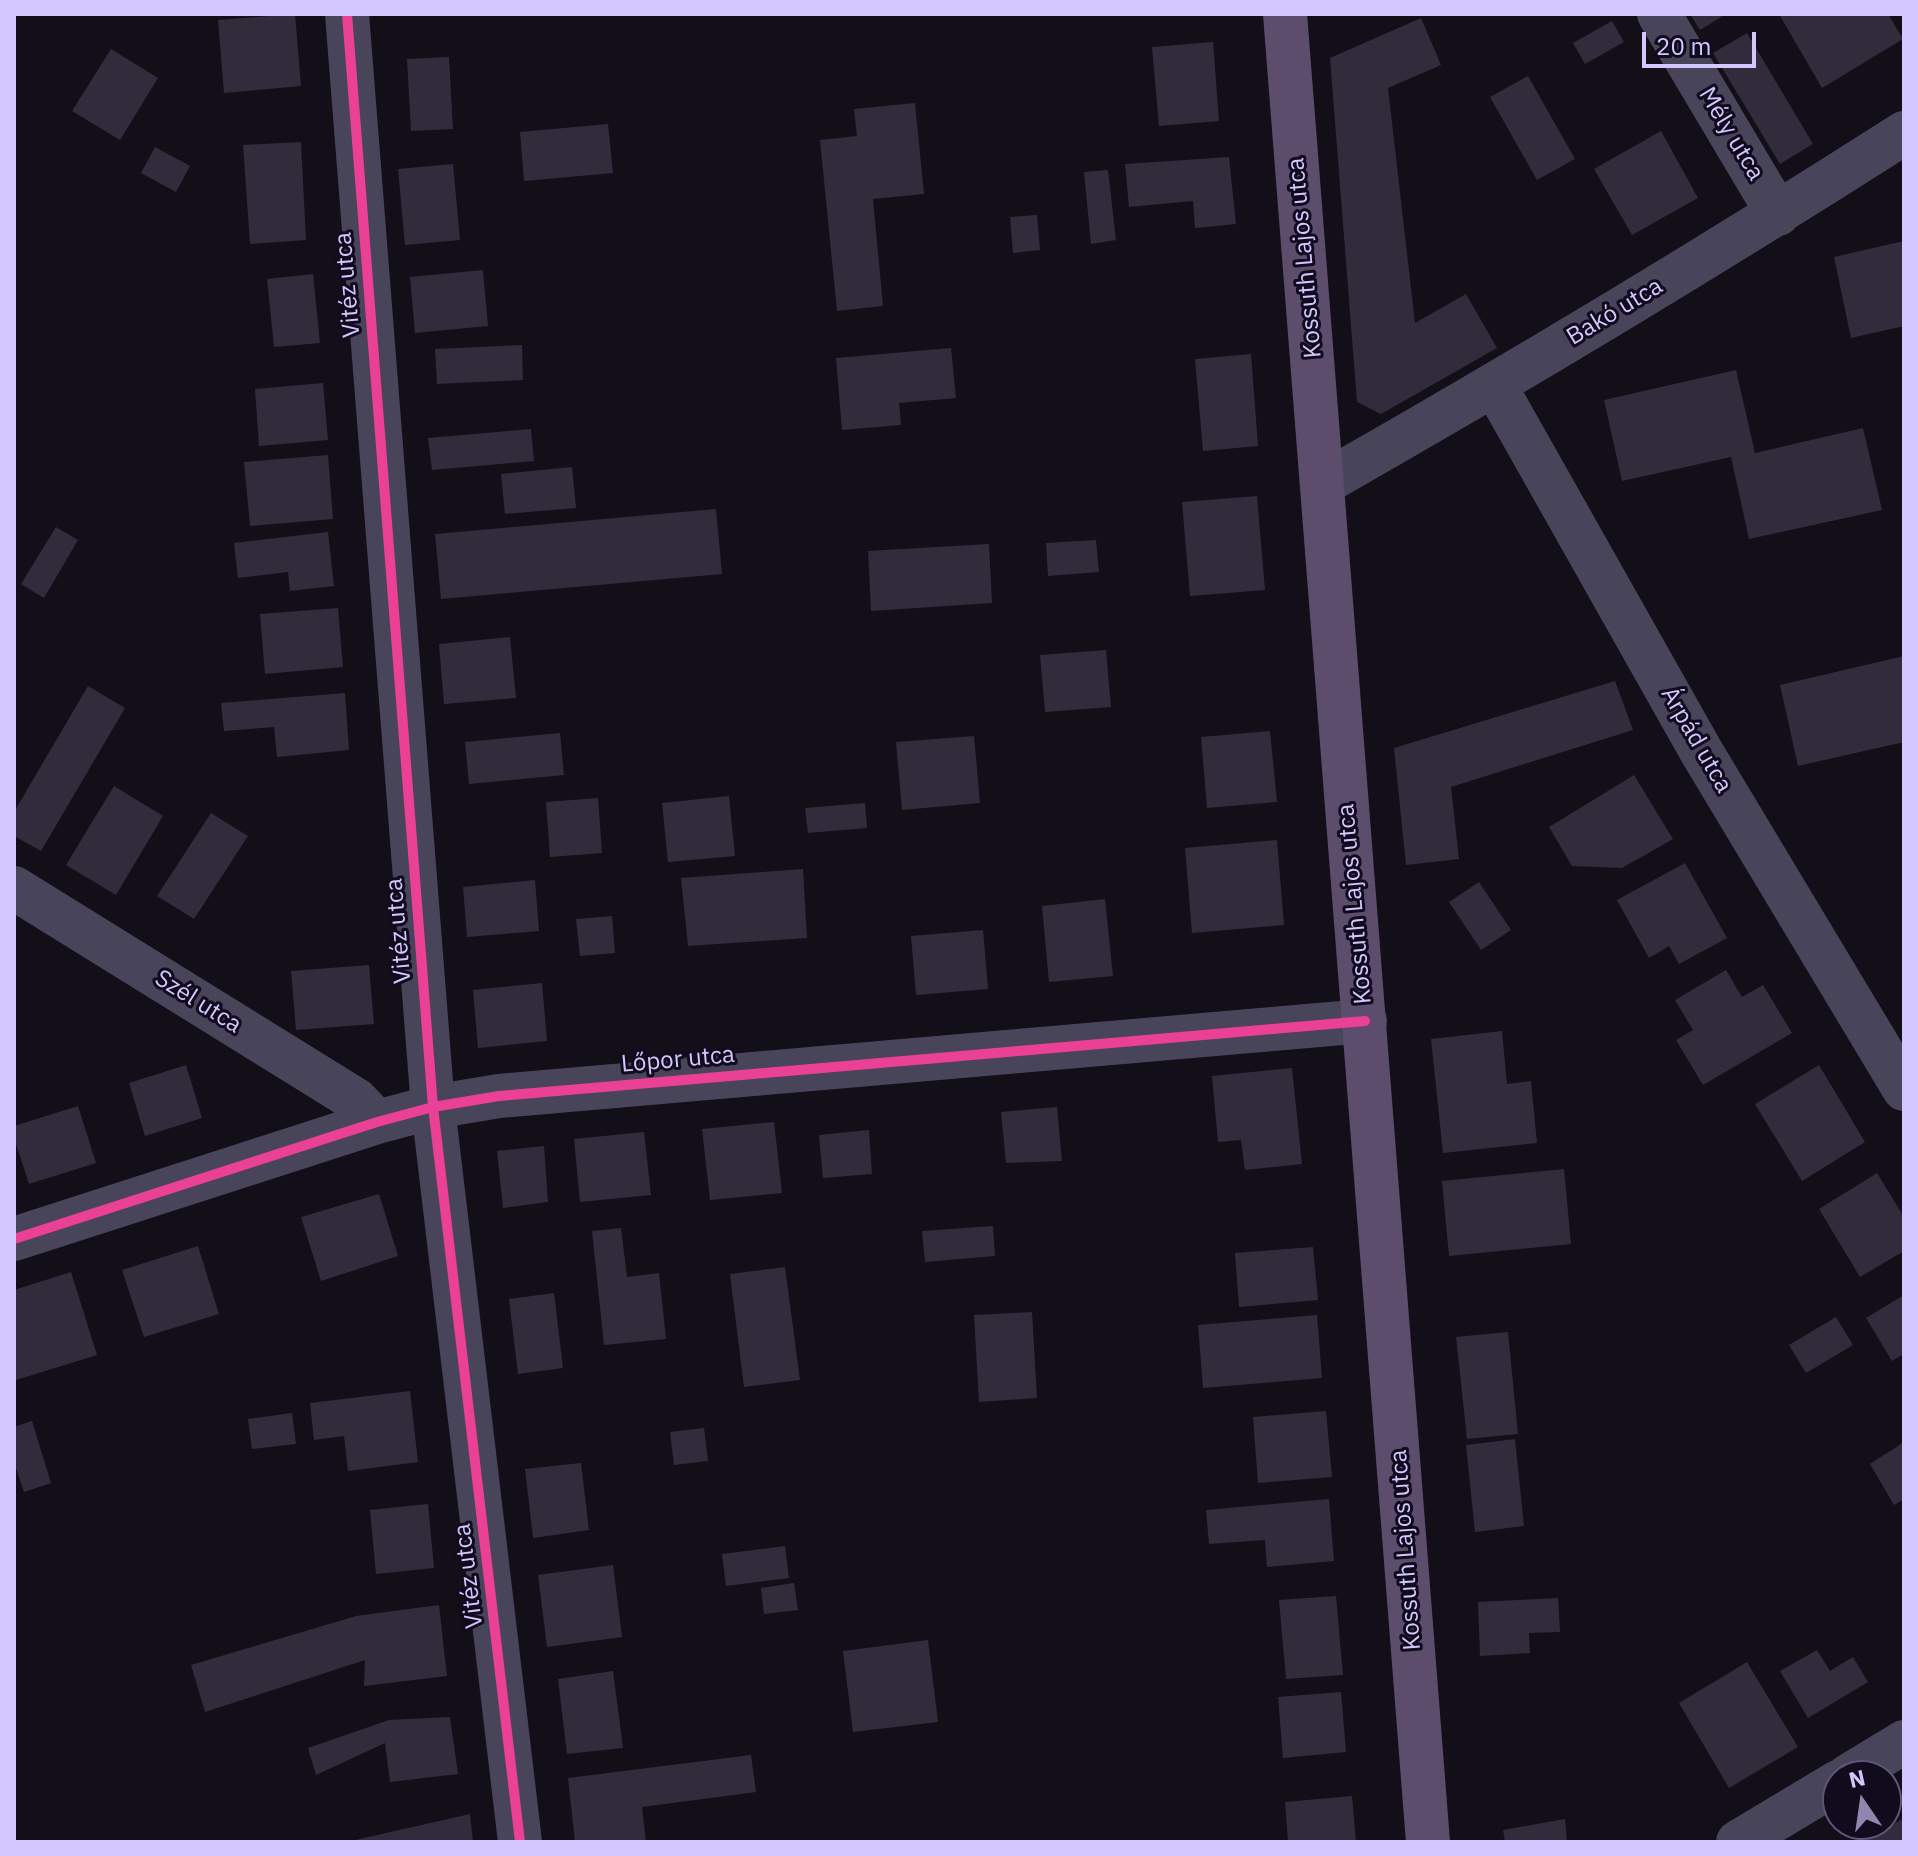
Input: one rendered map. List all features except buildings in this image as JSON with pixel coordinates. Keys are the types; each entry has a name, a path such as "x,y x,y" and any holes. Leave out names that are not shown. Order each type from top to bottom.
{"main road":[{"name":"Kossuth Lajos utca","path":"1285,14 1428,1842"}],"street":[{"name":"Vitéz utca","path":"347,14 433,1107 520,1842"},
{"name":"Mély utca","path":"1659,14 1778,214"},
{"name":"Bakó utca","path":"1322,484 1495,386 1778,214 1904,133"},
{"name":"Árpád utca","path":"1495,386 1701,751 1904,1089"},
{"name":"Szél utca","path":"14,888 356,1100 377,1122"},
{"name":"Lőpor utca","path":"14,1239 377,1122 433,1107 499,1096 1365,1021"},
{"path":"1874,1760 1904,1742"},
{"path":"1738,1842 1822,1792"}],"cycle path":[{"path":"347,14 433,1107 520,1842"},
{"path":"14,1239 377,1122 433,1107 499,1096 1365,1021"}]}
